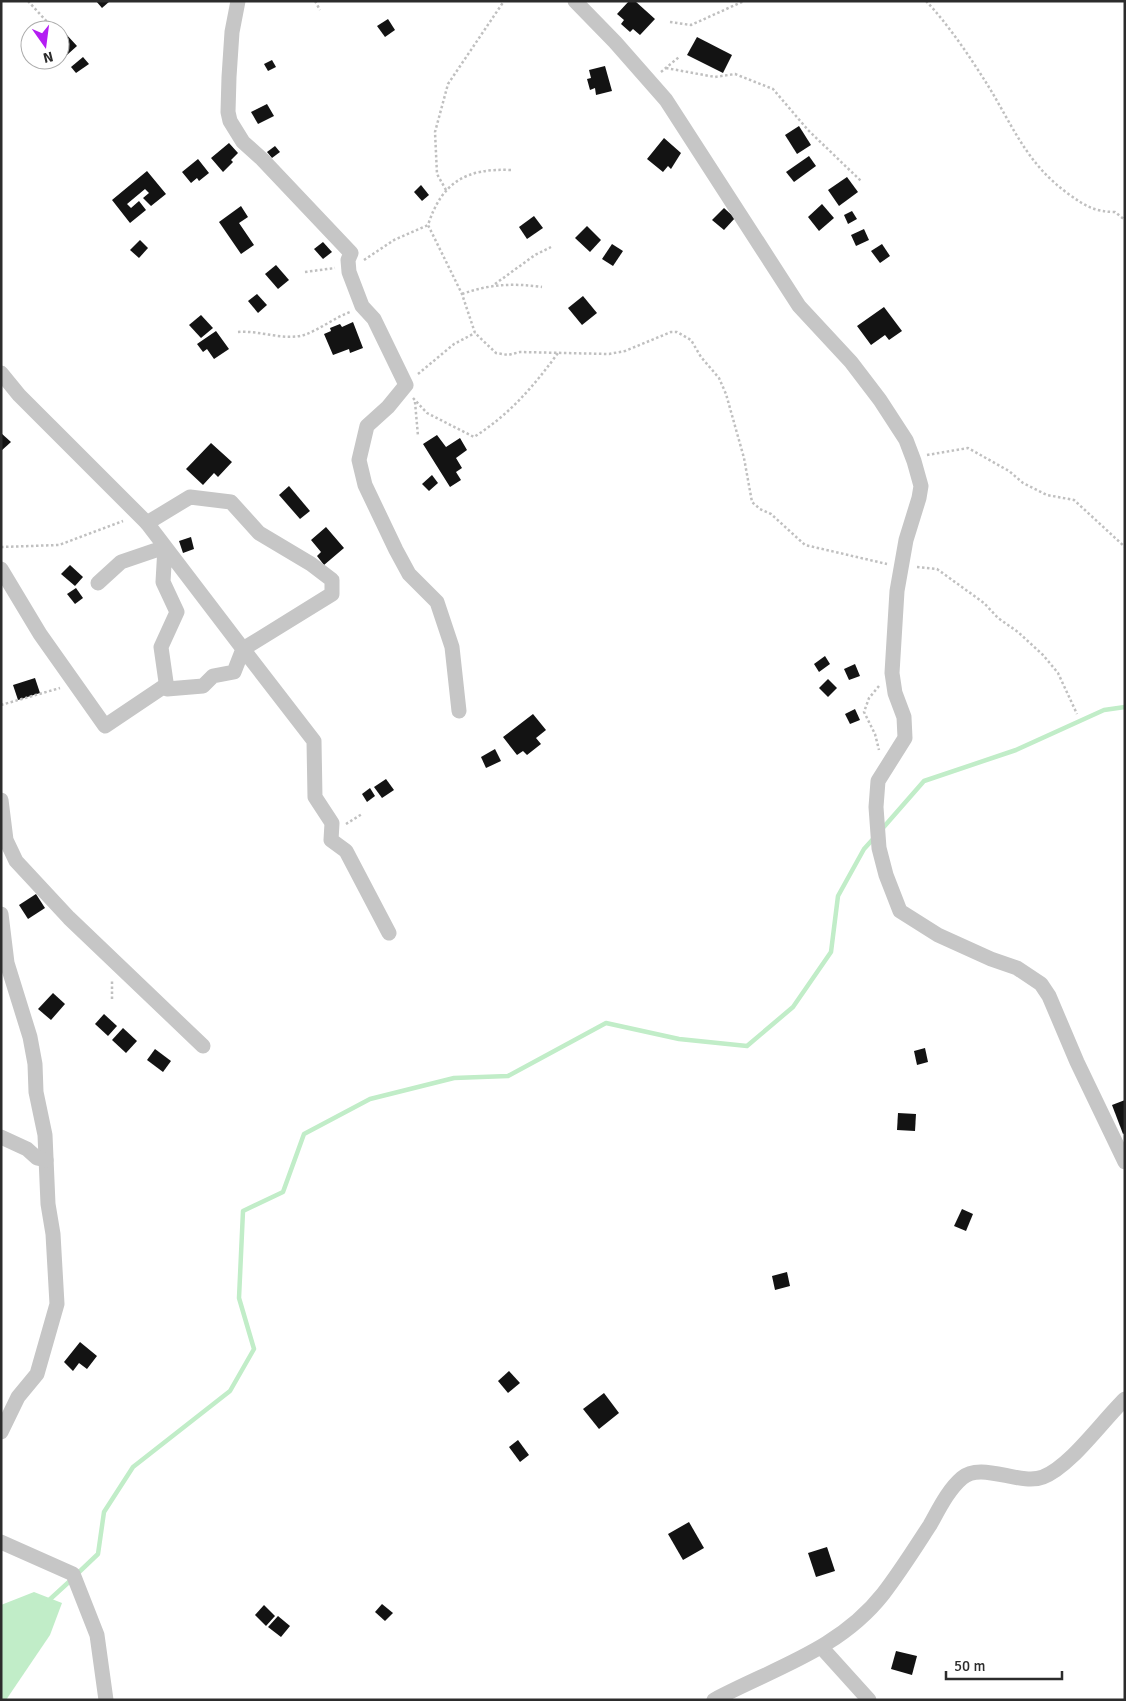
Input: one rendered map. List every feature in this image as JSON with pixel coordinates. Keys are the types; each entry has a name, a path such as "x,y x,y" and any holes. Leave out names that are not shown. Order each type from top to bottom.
{"street":[{"path":"238,1 232,32 228,112 230,121 243,142 262,159 350,253 349,272 362,306 374,319 406,385 388,407 367,426 359,460 365,485 409,574 437,602 452,647 459,711"},
{"path":"575,1 650,81 689,132 799,306 851,362 880,400 906,440 921,486 913,514 897,591 892,673 894,693 904,717 905,738 878,781 876,807 879,848 886,875 900,911 938,935 991,959 1017,968 1041,984 1053,1003 1077,1062 1125,1162"},
{"path":"1,373 26,402 142,519 314,742 315,797 332,823 331,840 346,850 388,933"},
{"path":"142,519 190,496 231,502 259,533 311,564 332,580 332,594 243,649 234,672 213,676 204,686 167,689 161,647 177,612 163,582 165,547"},
{"path":"98,583 121,562 165,547"},
{"path":"1,569 40,634 105,726 166,685"},
{"path":"1,800 6,840 16,861 69,918 203,1046"},
{"path":"1,914 4,968 30,1037 35,1064 36,1092 45,1135 48,1204 53,1234 57,1304 37,1374 18,1397 1,1432"},
{"path":"1,1137 27,1149 37,1158 46,1160"},
{"path":"714,1700 822,1648 852,1625 883,1595 962,1477 974,1472 1030,1479 1046,1476 1063,1464 1125,1399"},
{"path":"1,1542 72,1574 97,1635 106,1700"},
{"path":"822,1648 869,1700"}],"path":[{"path":"28,1 45,20"},
{"path":"315,1 320,10"},
{"path":"446,190 437,174 436,132 448,84 504,1"},
{"path":"670,22 691,25 744,1"},
{"path":"926,1 974,64 1015,135 1040,170 1050,181 1084,205 1101,212 1115,212 1125,220"},
{"path":"650,81 679,57"},
{"path":"666,68 715,77 736,74 773,89 808,130 861,181"},
{"path":"511,170 497,169 458,180 446,190 435,204 428,225 462,294 475,333 496,353 508,355 520,352 609,354 625,351 671,332 677,332 691,340 719,378 726,394 744,458 752,502 760,509 771,514 805,546 901,567 937,569 984,603 998,618 1018,632 1043,655 1058,673 1077,714"},
{"path":"305,272 337,268 369,259 394,240 428,225"},
{"path":"494,285 534,256 551,247"},
{"path":"462,294 483,286 512,283 542,287"},
{"path":"238,332 254,330 285,336 304,335 362,306"},
{"path":"475,333 454,344 406,385 415,402 427,414 474,437 498,422 535,385 558,353"},
{"path":"415,402 418,436"},
{"path":"914,461 930,454 968,448 986,457 1023,483 1047,495 1074,500 1125,547"},
{"path":"1,547 59,545 142,519"},
{"path":"887,766 864,712 870,698 885,678 892,673"},
{"path":"1,706 46,694 74,682"}],"shaded area":[{"path":"34,1592 62,1603 50,1635 6,1700 1,1700 1,1605"}],"building":[{"path":"96,1 110,1 102,8"},
{"path":"629,1 635,1 655,19 640,35 633,29 630,32 621,24 624,20 617,14"},
{"path":"388,19 395,30 385,37 377,26"},
{"path":"697,37 732,55 723,73 687,55"},
{"path":"70,38 77,46 70,52"},
{"path":"83,57 89,64 76,73 71,67"},
{"path":"272,60 276,67 268,71 264,64"},
{"path":"605,66 612,91 596,95 595,88 590,90 587,79 591,78 589,70"},
{"path":"267,104 274,116 258,124 251,112"},
{"path":"799,126 811,145 797,154 785,135"},
{"path":"664,138 681,153 671,169 668,166 663,172 647,159"},
{"path":"229,143 238,153 231,160 233,162 223,172 211,158"},
{"path":"275,146 280,152 272,158 267,152"},
{"path":"809,156 816,166 794,182 786,172"},
{"path":"198,159 209,173 199,181 197,178 191,183 182,172"},
{"path":"147,171 166,194 151,206 143,198 149,193 145,189 127,204 131,208 139,201 146,210 130,223 112,200"},
{"path":"847,177 858,192 839,206 828,190"},
{"path":"421,185 429,195 422,201 414,192"},
{"path":"822,204 834,218 819,231 808,217"},
{"path":"241,206 248,217 239,223 254,245 241,254 219,222"},
{"path":"724,208 735,218 724,230 712,220"},
{"path":"852,211 857,219 848,224 844,215"},
{"path":"534,216 543,228 527,239 519,227"},
{"path":"587,226 601,240 590,252 575,238"},
{"path":"864,229 869,240 856,246 851,235"},
{"path":"140,240 148,248 139,258 130,250"},
{"path":"323,242 332,252 323,259 314,249"},
{"path":"612,244 623,251 613,266 602,259"},
{"path":"882,244 890,256 880,263 871,251"},
{"path":"276,265 289,280 278,289 265,274"},
{"path":"257,294 267,305 258,313 248,301"},
{"path":"583,296 597,313 582,325 568,308"},
{"path":"884,307 902,331 889,340 885,335 871,345 857,326"},
{"path":"201,315 213,328 201,338 189,325"},
{"path":"353,322 363,348 350,353 349,349 333,355 324,334 331,331 330,328 340,324 342,327"},
{"path":"216,331 229,349 214,359 207,349 203,352 197,344"},
{"path":"1,433 11,442 1,451"},
{"path":"437,435 446,447 460,438 467,450 456,458 462,468 456,472 461,480 450,487 423,444"},
{"path":"211,443 232,462 218,477 214,473 203,485 186,469"},
{"path":"432,475 438,483 429,491 422,484"},
{"path":"289,486 310,511 300,519 279,495"},
{"path":"326,527 344,548 324,565 317,556 321,552 311,540"},
{"path":"191,537 194,549 183,553 179,541"},
{"path":"70,565 83,577 75,586 61,574"},
{"path":"76,588 83,598 75,604 67,594"},
{"path":"825,656 830,664 819,672 814,664"},
{"path":"855,664 860,676 849,680 844,669"},
{"path":"35,678 40,693 18,700 13,685"},
{"path":"828,679 837,688 828,697 819,688"},
{"path":"855,709 860,720 850,724 845,714"},
{"path":"533,714 546,730 536,738 541,744 527,755 523,751 517,755 503,737"},
{"path":"495,749 501,761 486,768 481,757"},
{"path":"386,779 394,790 382,798 374,787"},
{"path":"370,788 375,796 367,802 362,794"},
{"path":"36,894 45,908 28,919 19,905"},
{"path":"53,993 65,1004 51,1020 38,1009"},
{"path":"104,1014 117,1026 108,1036 95,1024"},
{"path":"123,1028 137,1041 126,1053 112,1040"},
{"path":"925,1048 928,1062 917,1065 914,1051"},
{"path":"155,1049 171,1061 163,1072 147,1060"},
{"path":"1125,1100 1125,1133 1123,1134 1112,1105"},
{"path":"898,1113 916,1114 915,1131 897,1130"},
{"path":"962,1209 973,1214 966,1231 954,1226"},
{"path":"787,1272 790,1286 775,1290 772,1276"},
{"path":"80,1342 97,1356 87,1369 79,1363 73,1371 64,1362"},
{"path":"509,1371 520,1383 508,1393 498,1381"},
{"path":"604,1393 619,1413 599,1429 583,1409"},
{"path":"518,1440 529,1455 520,1462 509,1447"},
{"path":"689,1522 704,1548 683,1560 668,1534"},
{"path":"827,1547 835,1571 816,1577 808,1553"},
{"path":"382,1604 393,1613 385,1621 375,1612"},
{"path":"264,1605 275,1616 266,1626 255,1615"},
{"path":"278,1616 290,1626 281,1637 268,1627"},
{"path":"896,1651 917,1656 912,1675 891,1669"}],"waterway":[{"path":"882,829 924,781 1016,750 1104,710 1125,707"},
{"path":"77,1574 98,1554 104,1512 133,1467 230,1391 254,1349 239,1298 243,1211 283,1192 304,1134 370,1099 454,1078 508,1076 606,1023 679,1039 747,1046 793,1007 831,952 838,896 864,849 874,838"},
{"path":"47,1602 71,1580"}]}
